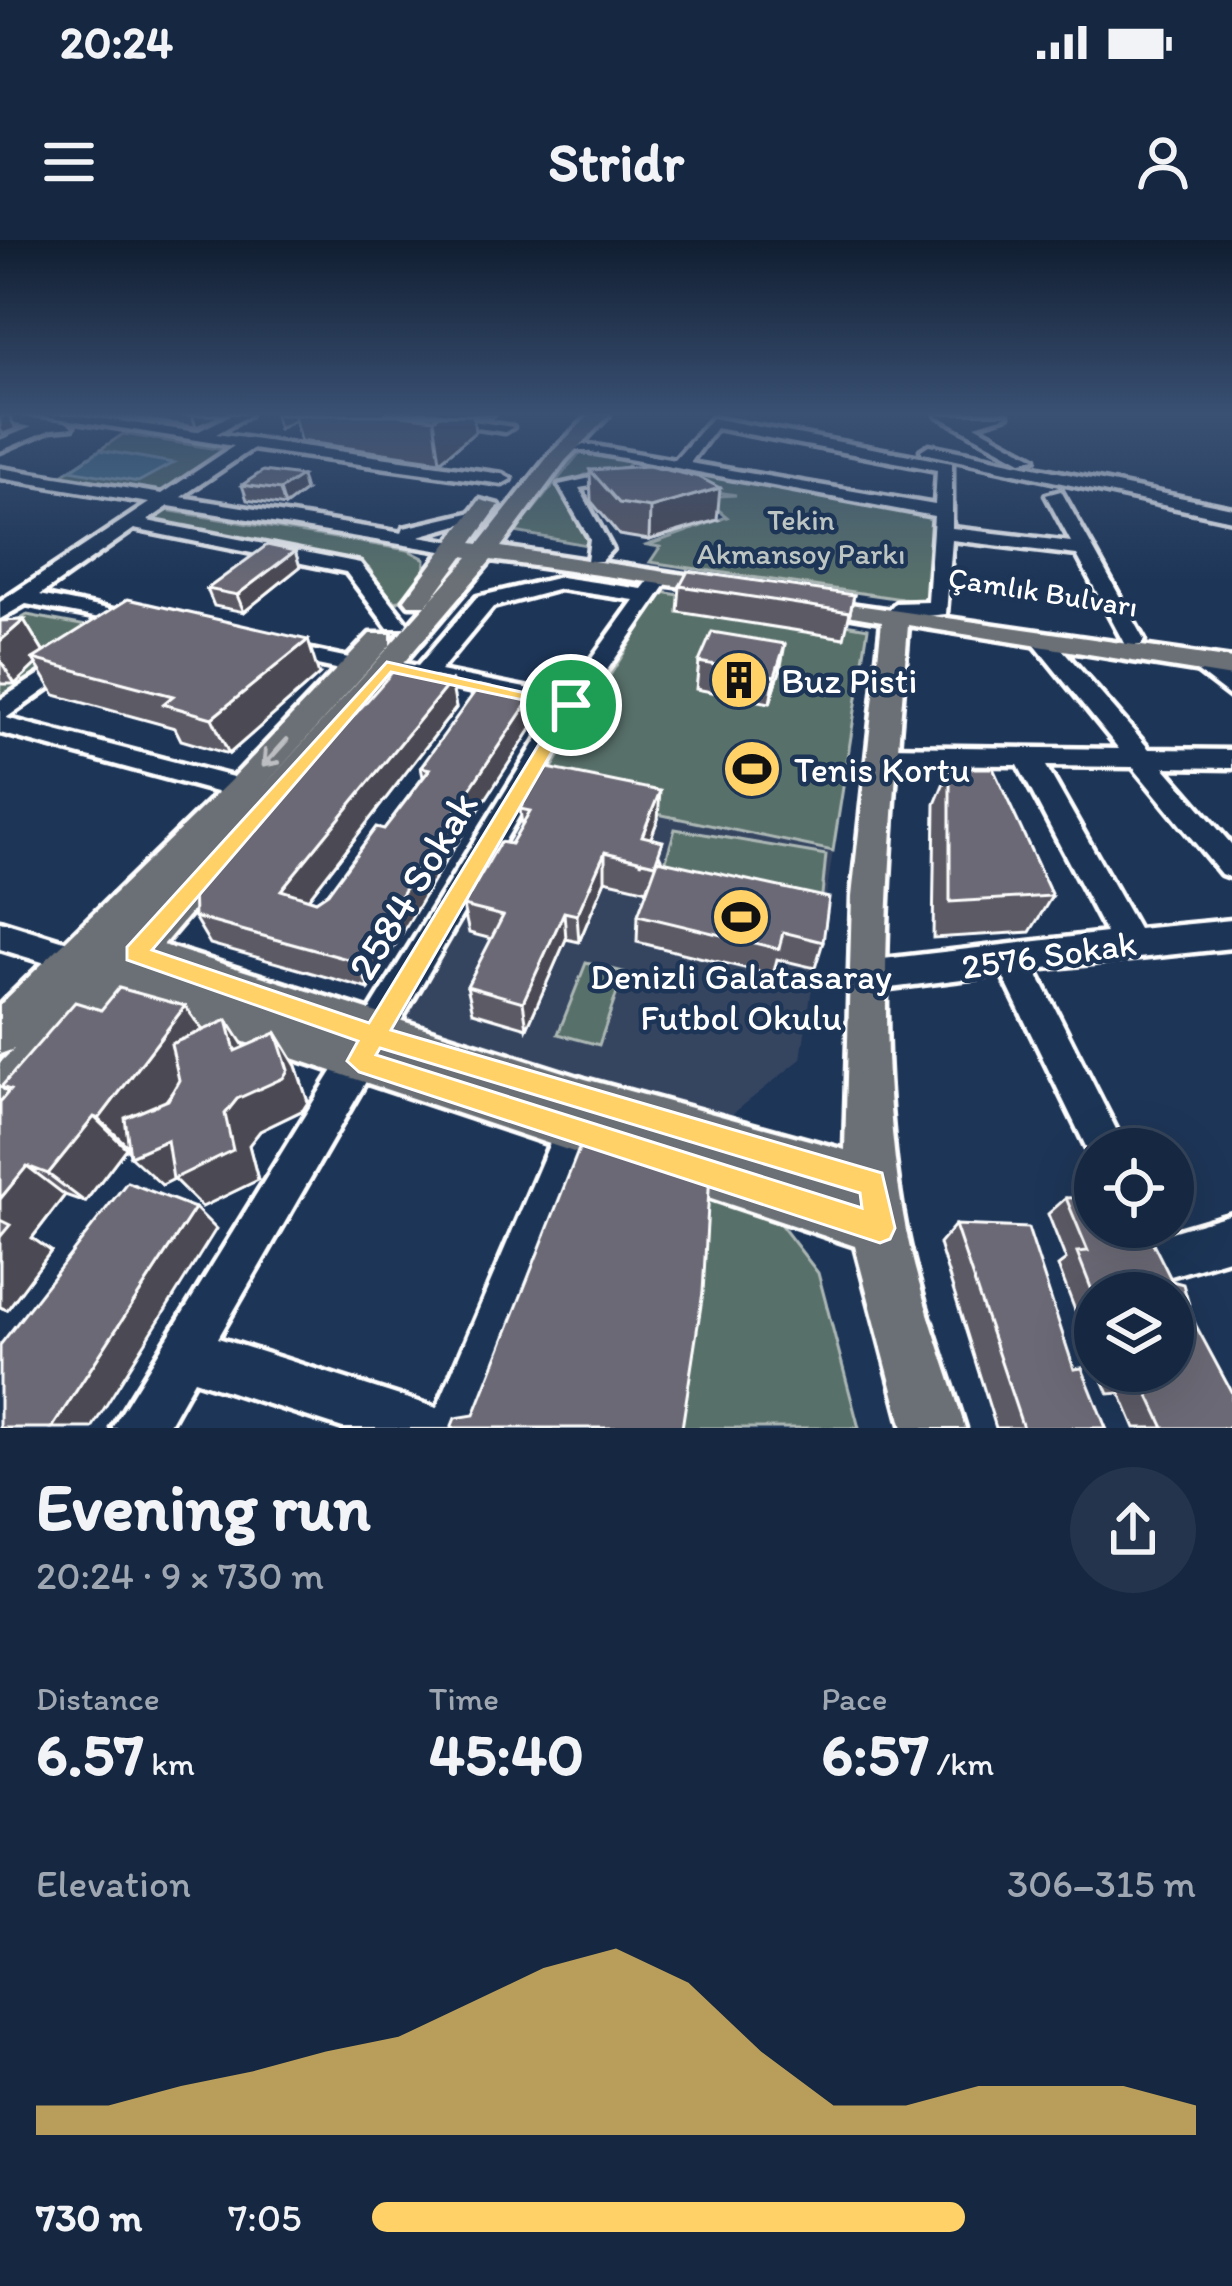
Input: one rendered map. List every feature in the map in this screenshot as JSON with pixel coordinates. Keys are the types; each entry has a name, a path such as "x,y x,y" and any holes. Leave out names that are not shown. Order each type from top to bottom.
{"main road":[{"path":"0,1034 107,964 371,666 534,470"},
{"path":"0,1097 242,789 371,666 387,611 472,544 541,470"},
{"path":"472,544 547,556 654,587 766,589 911,617 883,755 866,976 876,1206 934,1428"},
{"name":"Çamlık Bulvarı","path":"472,544 547,556 594,557 911,617 1232,668"},
{"name":"Çamlık Bulvarı","path":"911,617 1232,654"},
{"path":"107,964 175,996 367,1048 876,1206"},
{"path":"367,1048 594,1144 876,1206"}],"street":[{"path":"0,612 212,470"},
{"path":"438,470 502,479"},
{"path":"594,557 602,549 600,539 568,485 627,476 632,470"},
{"path":"719,470 1084,550"},
{"path":"911,617 945,522 946,470"},
{"path":"995,470 1062,487 1232,514"},
{"path":"1035,470 1062,487 1084,550 1133,640"},
{"path":"0,473 472,544"},
{"path":"1168,522 1232,536"},
{"path":"135,524 353,567 387,611"},
{"path":"410,536 430,550 472,544"},
{"path":"0,577 30,591 175,629"},
{"path":"424,674 485,602 560,583 654,587"},
{"name":"2584 Sokak","path":"138,1428 571,705 654,587"},
{"path":"0,712 130,620"},
{"path":"1041,639 1232,866"},
{"path":"242,643 571,705"},
{"path":"1202,664 1232,691"},
{"path":"0,725 242,789"},
{"path":"883,755 1232,759"},
{"path":"1027,756 1127,941"},
{"name":"2576 Sokak","path":"866,976 1013,961 1127,941 1232,934"},
{"path":"0,935 107,964"},
{"path":"1013,961 1095,1128"},
{"path":"455,1428 594,1144"},
{"path":"1160,1260 1232,1236"},
{"path":"187,1353 424,1428"}],"shaded area":[{"path":"72,470 159,470 138,482"},
{"path":"539,789 833,851 801,1059 710,1132 397,1032"}],"green space":[{"path":"69,470 197,470 165,495 61,476"},
{"path":"565,470 624,470 585,475 561,489 592,546 515,532"},
{"name":"Tekin Akmansoy Parkı","path":"645,470 692,470 932,515 929,603 650,562 660,547 648,545 727,517 703,497 736,495 693,488"},
{"path":"165,510 408,550 425,559 424,578 398,602 388,599 369,568 144,524"},
{"path":"662,592 868,628 833,851 539,789"},
{"path":"27,615 103,629 0,703 0,632"},
{"path":"675,829 826,855 820,915 659,884"},
{"path":"586,963 624,972 599,1045 558,1034"},
{"path":"704,1193 774,1216 818,1273 859,1428 679,1428"}],"building":[{"path":"590,470 669,470 699,477 720,488 650,508 619,503"},
{"path":"263,471 301,476 280,490 242,485"},
{"path":"267,545 295,551 237,595 207,589"},
{"path":"688,571 854,595 850,612 680,586"},
{"path":"128,599 308,640 212,718 163,704 173,696 33,659"},
{"path":"24,620 0,641 0,621"},
{"path":"712,632 785,644 775,676 699,662"},
{"path":"394,670 451,681 281,890 316,901 328,893 376,827 384,829 430,769 421,767 479,686 532,696 358,962 194,917 193,886 235,843 241,844"},
{"path":"543,767 660,791 642,836 663,841 655,864 605,852 577,915 564,912 523,1002 467,986 503,916 463,906 500,842 511,844 530,811 520,809"},
{"path":"950,768 993,768 1052,896 950,902"},
{"path":"658,860 829,898 823,942 783,932 779,949 638,915"},
{"path":"119,988 185,1006 99,1119 94,1117 48,1174 27,1166 0,1199 0,1102 10,1090 1,1087 75,1002 101,1010"},
{"path":"227,1020 235,1051 276,1033 288,1070 283,1078 237,1099 225,1114 233,1150 173,1179 167,1140 130,1156 125,1118 168,1100 179,1080 171,1044"},
{"path":"586,1131 710,1172 703,1292 682,1428 451,1428 455,1418 474,1415"},
{"path":"127,1182 195,1208 52,1428 0,1428 0,1345"},
{"path":"955,1225 1028,1228 1074,1369 1074,1392 1092,1392 1106,1428 1023,1428"},
{"path":"1156,1248 1168,1272 1085,1272 1077,1252"},
{"path":"1194,1322 1232,1393 1232,1428 1164,1428 1147,1392 1194,1392"}],"place":[{"name":"Buz Pisti","path":"739,680"},
{"name":"Tenis Kortu","path":"752,769"},
{"name":"Denizli Galatasaray Futbol Okulu","path":"741,917"}],"route":[{"path":"571,705 375,1036 872,1183 880,1228 786,1202 359,1061 375,1036 135,953 387,667 571,705"}]}
